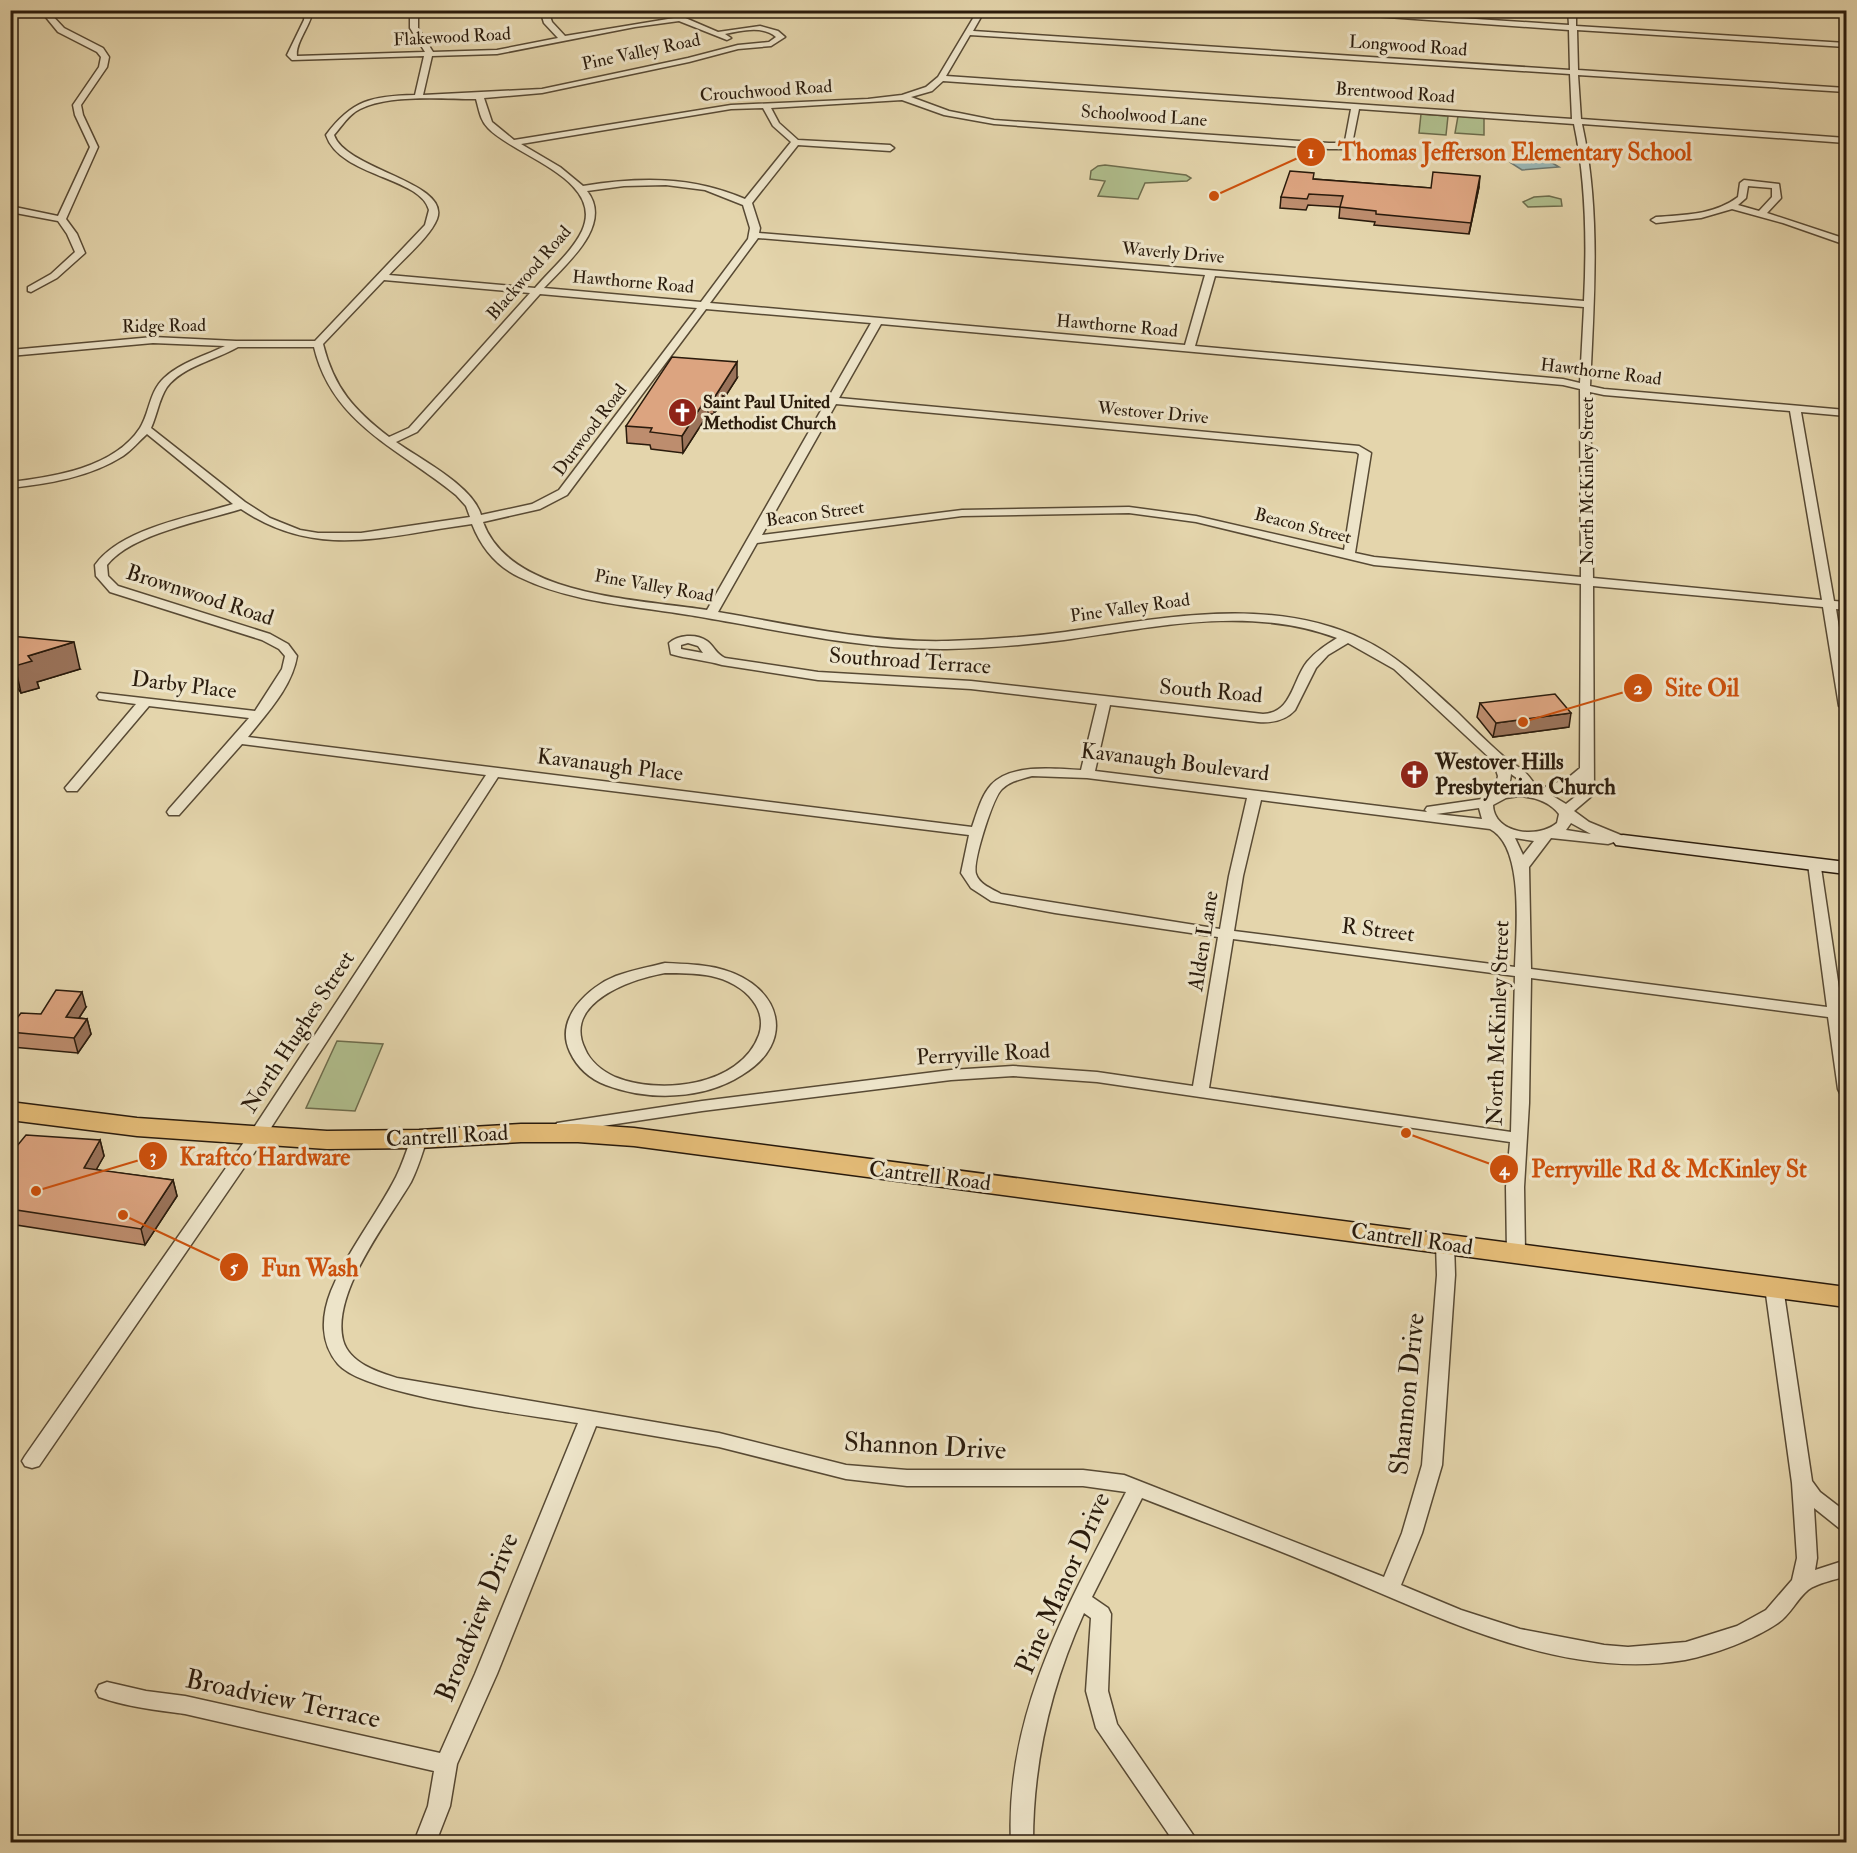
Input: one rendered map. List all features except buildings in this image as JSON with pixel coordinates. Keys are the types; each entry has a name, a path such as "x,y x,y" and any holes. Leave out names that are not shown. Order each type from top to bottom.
{"main road":[{"name":"Cantrell Road","path":"10,1112 93,1123 327,1140 418,1139 521,1133 578,1133 634,1137 1846,1297"}],"street":[{"path":"43,10 61,30 100,50 105,57 103,67 77,105 78,114 91,134 94,147 61,219"},
{"name":"Flakewood Road","path":"309,10 308,20 291,55 295,58 508,51 635,25 680,19"},
{"path":"318,344 383,277 429,226 434,217 433,205 428,197 416,188 345,156 332,146 330,135 340,120 357,107 379,100 419,97 429,52 415,32 412,20 414,10"},
{"path":"544,10 548,23 564,39"},
{"name":"Pine Valley Road","path":"419,97 510,94 582,83 738,47 733,40 680,19 671,10"},
{"name":"Crouchwood Road","path":"512,143 719,109 765,104 868,101 903,97 929,88 941,78 982,10"},
{"path":"1293,10 1846,45"},
{"name":"North McKinley Street","path":"1565,812 1587,794 1585,771 1587,581 1584,411 1592,256 1584,152 1577,122 1572,10"},
{"path":"717,34 756,29 770,30 781,35 771,44 738,47"},
{"name":"Longwood Road","path":"968,33 1846,90"},
{"name":"Brentwood Road","path":"941,78 1846,140"},
{"path":"479,96 486,120 496,131 567,176 581,189 626,181 671,182 716,189 747,203 755,235"},
{"name":"Schoolwood Lane","path":"903,97 947,113 994,122 1329,146 1343,146 1349,142 1355,107"},
{"path":"765,104 776,124 796,142 890,148"},
{"path":"747,203 796,142"},
{"path":"1656,220 1692,217 1731,206 1742,198 1744,183 1776,186 1777,198 1761,214"},
{"name":"Blackwood Road","path":"388,441 413,430 588,230 590,206 581,189"},
{"path":"1731,206 1846,242"},
{"path":"10,209 61,219 72,234 80,253 54,276 31,290"},
{"name":"Waverly Drive","path":"755,235 1589,304"},
{"name":"Durwood Road","path":"145,429 162,438 184,459 243,505 283,528 332,537 367,536 476,519 534,507 553,500 567,489 755,235"},
{"path":"1189,349 1211,273"},
{"name":"Hawthorne Road","path":"383,277 1563,382 1604,392 1846,413"},
{"path":"711,614 877,322"},
{"name":"Ridge Road","path":"10,353 145,341 318,344"},
{"path":"10,484 52,479 89,468 117,454 135,441 145,429 156,396 166,382 184,369 236,344"},
{"name":"Pine Valley Road","path":"318,344 321,361 346,406 357,418 471,503 482,536 494,553 511,567 532,578 593,594 859,639 920,644 1040,638 1211,615 1258,616 1330,630 1349,637 1400,666 1499,759 1524,777 1536,794"},
{"name":"Westover Drive","path":"831,400 1359,449 1365,453 1349,556"},
{"path":"1795,408 1831,605 1846,706"},
{"name":"Brownwood Road","path":"174,812 258,715 287,675 291,665 291,656 281,644 248,631 120,592 106,584 100,573 106,557 125,543 243,505"},
{"name":"Beacon Street","path":"752,540 962,513 1129,510 1196,519 1383,562 1846,606"},
{"name":"South Road","path":"1106,701 1237,716 1265,718 1281,716 1292,704 1302,677 1310,665 1333,646 1349,637"},
{"name":"Southroad Terrace","path":"713,657 818,676 939,682 1106,701"},
{"name":"Darby Place","path":"104,696 258,715"},
{"path":"72,789 146,701"},
{"path":"1087,774 1099,718 1106,701"},
{"name":"Kavanaugh Place","path":"238,740 977,832"},
{"path":"1499,759 1505,776 1500,795"},
{"name":"North Hughes Street","path":"32,1461 257,1136 495,771"},
{"path":"1536,794 1573,781 1585,771"},
{"name":"Kavanaugh Boulevard","path":"977,832 992,794 1006,780 1031,772 1087,774 1399,812"},
{"path":"1399,812 1486,803 1500,795 1515,792 1536,794 1552,800 1565,812 1594,830 1623,841"},
{"name":"Alden Lane","path":"1200,1093 1236,876 1255,796"},
{"path":"1486,803 1484,810 1486,818 1499,828 1522,867 1550,835 1564,827 1567,820 1565,812"},
{"path":"1399,812 1499,828 1532,837 1550,835 1623,841 1846,868"},
{"name":"R Street","path":"977,832 968,873 976,885 996,898 1226,934 1835,1013"},
{"path":"1815,864 1846,1089"},
{"name":"North McKinley Street","path":"1516,1253 1515,1187 1521,1103 1524,971 1522,867"},
{"path":"665,968 695,969 723,974 741,982 755,992 765,1005 770,1018 770,1033 763,1047 744,1067 716,1082 692,1088 644,1089 615,1083 592,1071 578,1054 572,1036 576,1017 589,999 610,984 636,974 665,968"},
{"name":"Perryville Road","path":"521,1133 721,1104 971,1073 1055,1072 1517,1138"},
{"path":"644,1089 646,1116"},
{"name":"Shannon Drive","path":"418,1139 403,1180 344,1280 333,1316 333,1337 343,1358 360,1371 397,1385 590,1416 718,1440 846,1472 907,1478 1083,1478 1124,1483 1390,1587 1412,1533 1432,1465 1446,1275 1445,1243"},
{"path":"1774,1287 1802,1483 1807,1558 1802,1583"},
{"name":"Broadview Drive","path":"428,1842 439,1806 446,1764 486,1674 590,1416"},
{"path":"1802,1483 1813,1497 1846,1522"},
{"name":"Pine Manor Drive","path":"1022,1842 1029,1756 1037,1715 1056,1655 1137,1489"},
{"path":"1390,1587 1454,1616 1521,1638 1592,1653 1628,1656 1686,1651 1744,1633 1773,1616 1802,1583 1846,1568"},
{"path":"1082,1600 1101,1614 1102,1638 1097,1690 1099,1706 1107,1728 1187,1842"},
{"name":"Broadview Terrace","path":"107,1690 146,1700 185,1705 446,1764"}],"green space":[{"path":"1421,114 1448,116 1446,135 1419,133"},
{"path":"1458,116 1484,118 1484,135 1455,133"},
{"path":"1098,166 1186,175 1191,178 1187,181 1145,183 1138,199 1098,196 1105,181 1090,179 1091,171"},
{"path":"1549,196 1561,199 1562,206 1528,207 1523,202 1534,197"},
{"path":"337,1041 383,1044 355,1111 306,1108"}],"water":[{"path":"1544,158 1559,167 1522,170 1511,163"}],"place":[{"name":"Thomas Jefferson Elementary School","path":"1214,196"},
{"name":"Saint Paul United Methodist Church","path":"682,412"},
{"name":"Site Oil","path":"1523,722"},
{"name":"Westover Hills Presbyterian Church","path":"1414,775"},
{"name":"Perryville Rd & McKinley St","path":"1406,1133"},
{"name":"Kraftco Hardware","path":"36,1191"},
{"name":"Fun Wash","path":"123,1215"}]}
